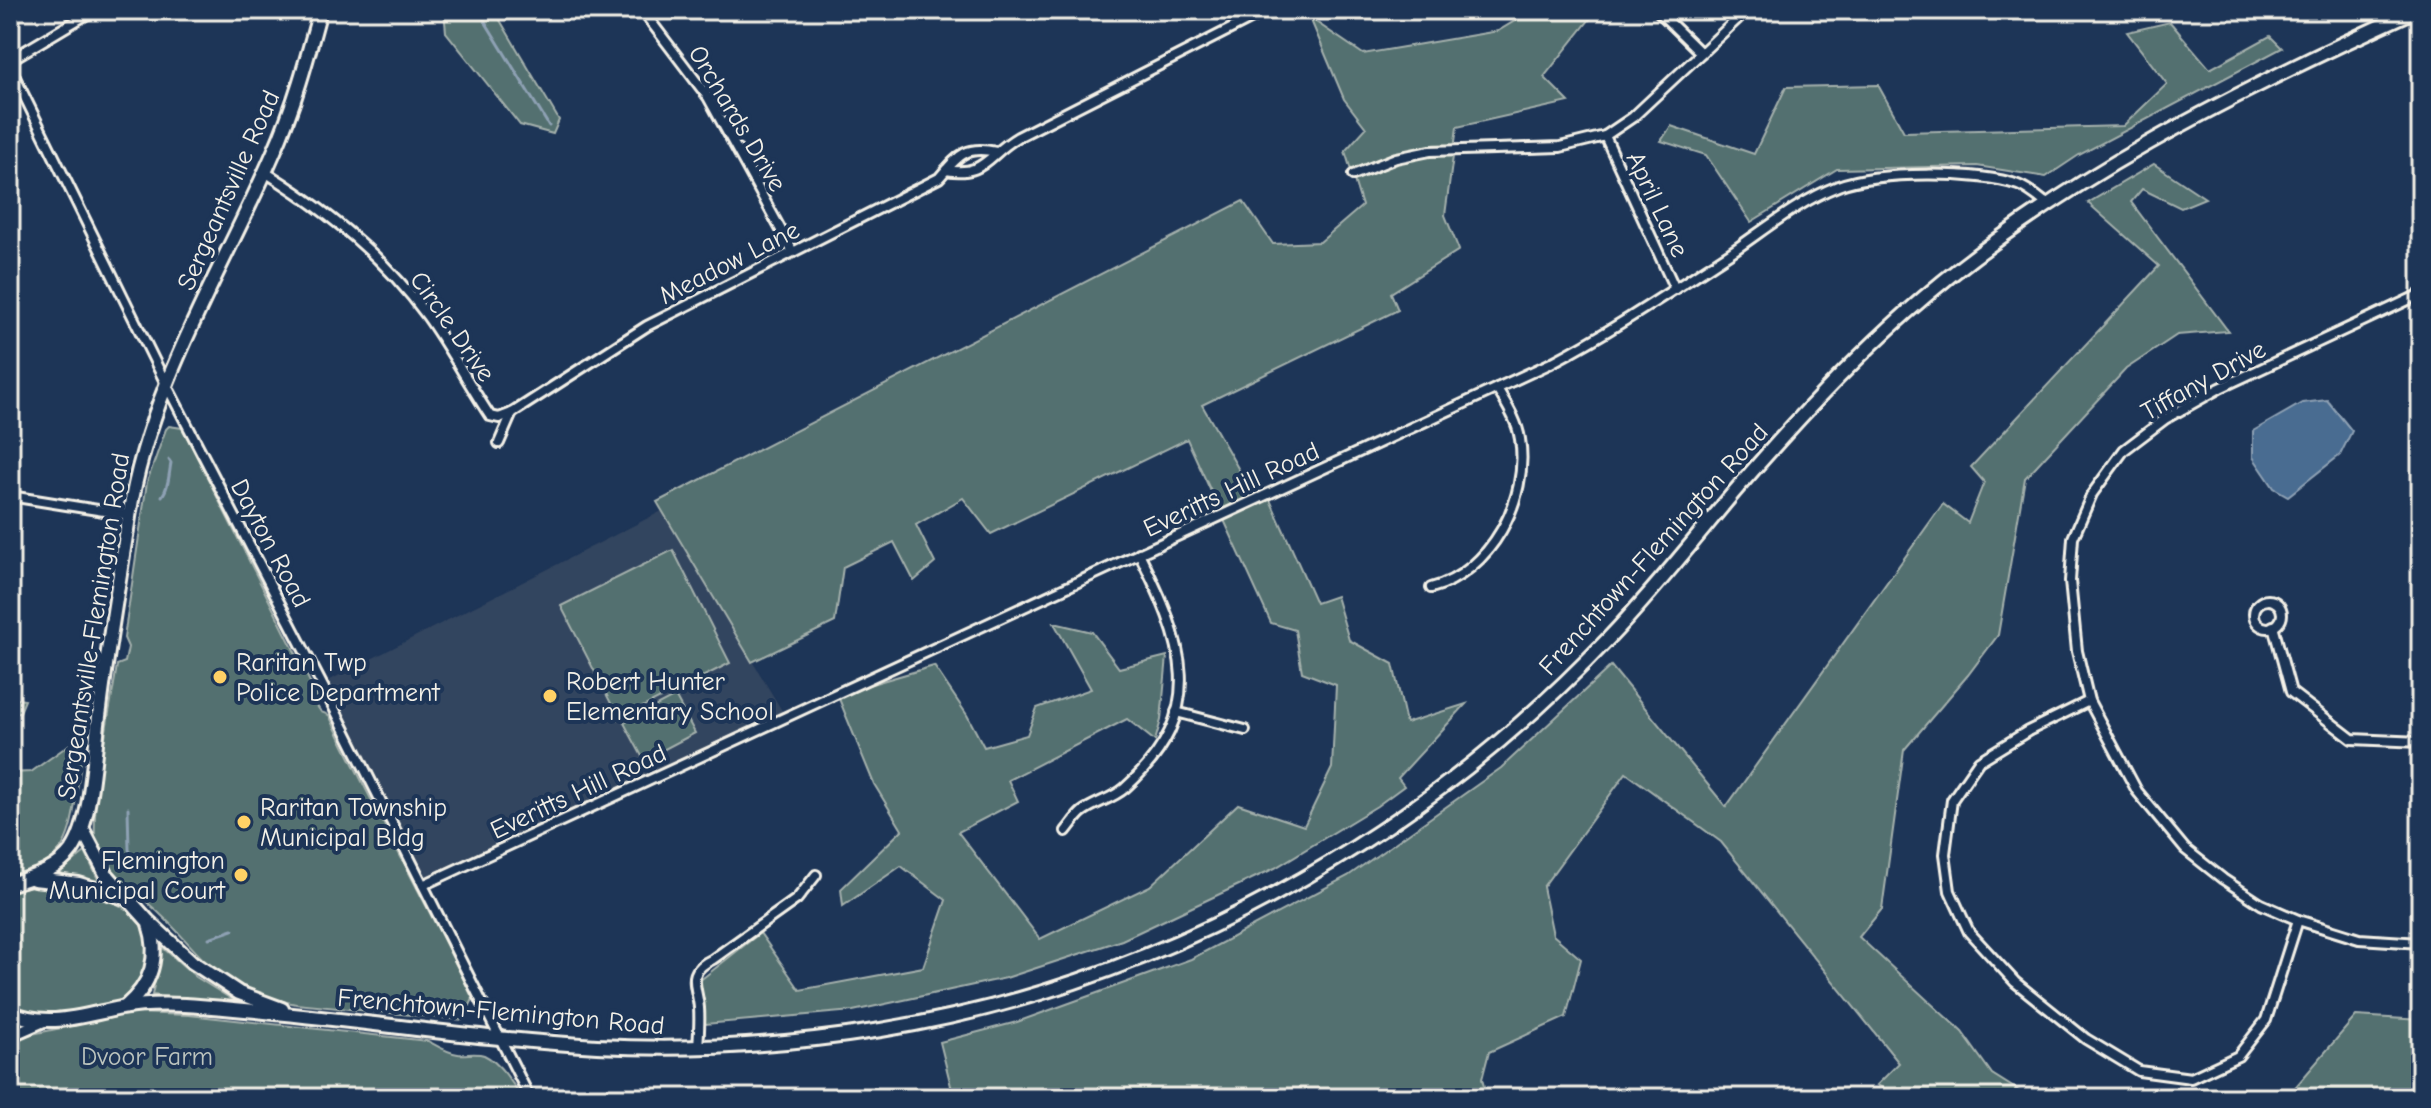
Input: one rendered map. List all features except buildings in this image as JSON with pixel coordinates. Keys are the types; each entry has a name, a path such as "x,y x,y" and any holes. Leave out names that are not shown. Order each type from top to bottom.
{"main road":[{"name":"Sergeantsville Road","path":"166,384 186,335 265,172 302,75 320,10"},
{"name":"Frenchtown-Flemington Road","path":"10,1012 44,1021 124,1008 185,1005 603,1046 698,1047 788,1042 886,1029 1005,1002 1117,965 1189,936 1258,904 1334,861 1436,792 1524,721 1626,620 1776,443 1840,375 1932,291 2048,205 2116,164 2253,88 2416,10"},
{"name":"Sergeantsville-Flemington Road","path":"10,884 60,863 74,848 83,830 136,476 166,384"},
{"name":"Sergeantsville-Flemington Road","path":"83,830 101,868 148,921"},
{"path":"25,879 79,884 128,899"},
{"name":"Frenchtown-Flemington Road","path":"148,921 208,975 239,993 304,1016"},
{"path":"124,1008 138,996 153,968 154,943 148,921"}],"street":[{"path":"10,60 94,10"},
{"name":"Orchards Drive","path":"642,10 708,97 793,252"},
{"name":"Meadow Lane","path":"946,170 972,172 1018,137 1268,10"},
{"path":"1657,10 1701,53"},
{"path":"1353,175 1396,158 1430,151 1560,147 1605,136 1633,117 1747,10"},
{"name":"Dayton Road","path":"10,67 166,384 331,702 530,1098"},
{"name":"April Lane","path":"1605,136 1675,289"},
{"name":"Meadow Lane","path":"512,413 647,326 939,178 963,153 971,149 996,152"},
{"name":"Circle Drive","path":"265,172 313,204 393,276 432,322 490,416 499,418 512,413"},
{"name":"Everitts Hill Road","path":"423,885 1606,335 1819,195 1860,180 1942,176 1995,179 2019,185 2048,205"},
{"name":"Tiffany Drive","path":"2421,294 2220,388 2165,419 2124,450 2092,494 2073,538 2070,581 2073,620 2089,701 2137,791 2185,849 2261,904 2298,920 2359,939 2421,943"},
{"path":"1431,588 1449,583 1482,556 1502,528 1516,496 1520,441 1517,425 1497,388"},
{"path":"499,443 512,413"},
{"path":"10,496 129,515"},
{"path":"1066,831 1082,812 1115,797 1138,775 1167,735 1176,712 1181,687 1181,656 1167,611 1139,553"},
{"path":"2273,626 2291,692 2352,739 2421,742"},
{"path":"2089,701 2028,731 1979,761 1952,800 1945,854 1950,891 1969,932 2015,982 2086,1039 2139,1071 2191,1078 2238,1056 2266,1020 2298,920"},
{"path":"1176,712 1245,730"},
{"path":"698,1047 699,1005 694,984 700,965 797,899 816,875"},
{"path":"10,1036 44,1021"}],"shaded area":[{"path":"2327,400 2352,431 2340,455 2288,496 2274,488 2253,457 2253,431 2302,403"},
{"name":"Robert Hunter Elementary School","path":"662,511 784,714 432,877 416,872 322,684"}],"green space":[{"path":"444,10 494,10 559,120 553,134 520,125 446,32"},
{"path":"1533,10 1597,10 1544,77 1569,102 1457,127 1445,215 1459,250 1391,293 1398,310 1202,405 1255,498 1267,493 1316,603 1336,596 1349,640 1393,664 1406,723 1466,704 1398,778 1404,786 1275,868 1122,940 1006,978 853,1011 705,1024 694,985 760,933 800,990 923,967 946,900 901,866 843,906 841,889 902,830 874,784 837,694 934,666 984,747 1027,735 1037,708 1091,689 1054,623 1092,632 1119,668 1167,656 1161,720 1155,741 1127,719 1008,780 1018,801 958,832 1040,939 1150,886 1238,804 1304,826 1332,768 1336,685 1302,672 1295,630 1271,623 1187,439 991,534 963,498 916,525 935,563 914,581 894,542 843,567 835,622 752,662 657,502 1243,201 1273,244 1320,242 1362,206 1345,151 1366,128 1344,99 1310,18 1363,54 1498,31"},
{"path":"2170,22 2210,69 2270,36 2282,48 2079,155 2046,177 1977,166 1837,169 1751,222 1706,155 1661,141 1671,126 1754,154 1786,87 1878,85 1904,132 2123,126 2167,84 2127,32"},
{"path":"2154,164 2205,198 2181,208 2142,189 2131,202 2228,331 2177,335 2126,369 2025,478 1998,635 1904,750 1882,909 1859,937 1962,1032 1992,1074 2030,1098 1901,1098 1877,1085 1899,1063 1721,842 1626,773 1543,887 1553,935 1581,959 1566,1017 1489,1052 1482,1079 1487,1098 954,1098 940,1042 1017,1022 1191,959 1348,876 1501,768 1611,666 1726,807 1943,504 1968,523 1984,482 1971,467 2159,266 2088,203"},
{"path":"169,426 182,428 189,441 318,698 315,703 321,712 329,715 473,999 463,1020 296,1004 244,988 210,965 116,875 97,849 95,812 101,759 117,665 125,662 128,647 124,638 147,482"},
{"path":"673,550 730,663 619,719 561,606"},
{"path":"10,627 17,699 25,700 20,712 13,716 10,715"},
{"path":"675,696 695,733 644,760 624,723"},
{"path":"84,734 73,814 60,850 41,865 10,876 10,773 31,772"},
{"path":"85,852 99,881 60,873 60,872"},
{"path":"32,886 94,895 117,904 136,918 147,940 147,964 137,986 128,995 100,1007 54,1014 31,1013 10,1004 10,891"},
{"path":"162,947 196,977 241,1005 152,995"},
{"name":"Dvoor Farm","path":"135,1013 189,1015 428,1041 454,1053 481,1054 490,1058 506,1074 521,1098 10,1098 10,1043 27,1035"},
{"path":"2356,1016 2421,1020 2421,1098 2286,1098"}],"waterway":[{"path":"478,10 549,126"},
{"path":"162,496 168,480 169,460"},
{"path":"128,808 132,864"},
{"path":"209,938 233,930"}],"place":[{"name":"Raritan Twp Police Department","path":"220,677"},
{"name":"Robert Hunter Elementary School","path":"550,696"},
{"name":"Raritan Township Municipal Bldg","path":"244,822"},
{"name":"Flemington Municipal Court","path":"241,875"}]}
